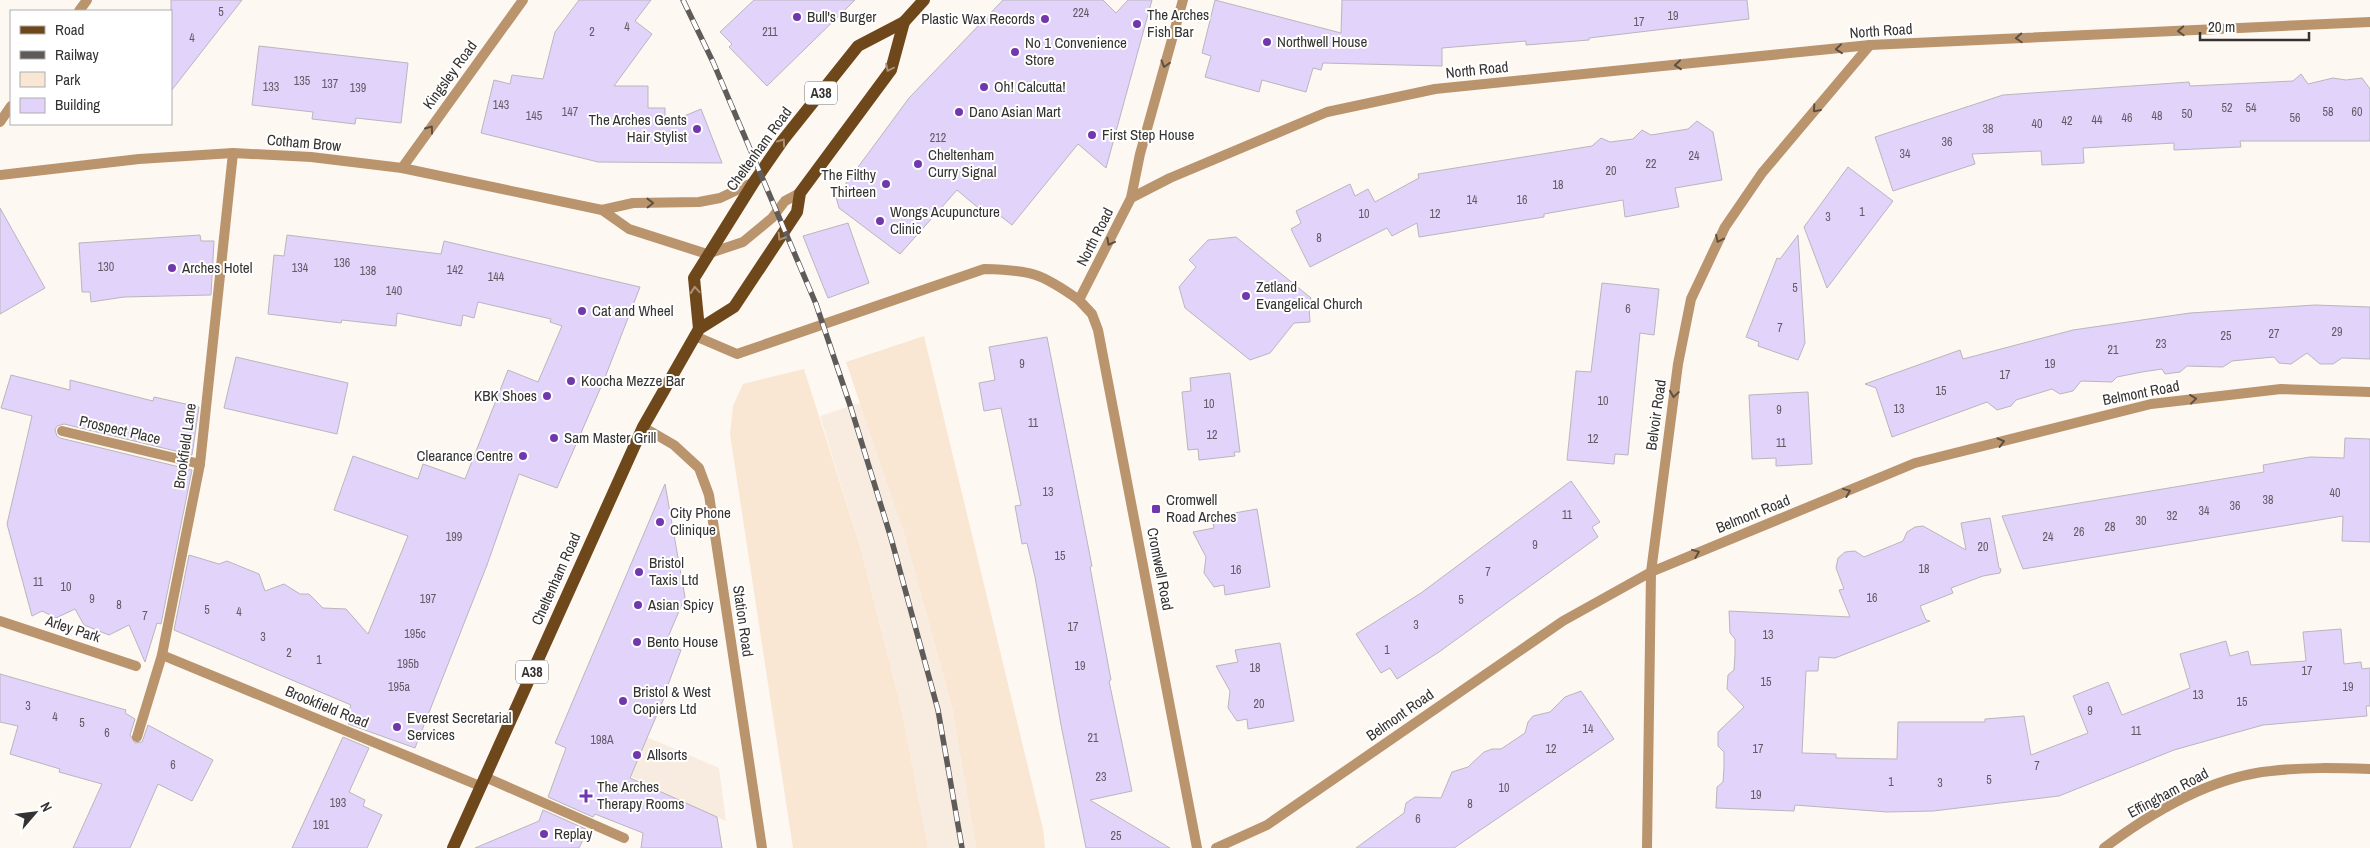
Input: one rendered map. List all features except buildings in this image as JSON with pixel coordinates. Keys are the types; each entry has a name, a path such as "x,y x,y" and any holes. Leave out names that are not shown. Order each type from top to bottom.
{"main road":[{"name":"Cheltenham Road","path":"697,332 694,278 707,254 754,182 783,140 858,46 904,22 924,0"},
{"name":"Cheltenham Road","path":"452,848 643,427 697,332 734,307 797,212 800,193 891,70 904,22"}],"street":[{"name":"Kingsley Road","path":"402,168 523,0"},
{"path":"1131,198 1136,168 1183,0"},
{"name":"North Road","path":"1080,300 1131,198 1170,178 1327,112 1435,89 1870,46 2370,22"},
{"name":"Belvoir Road","path":"1648,848 1651,572 1677,373 1691,299 1725,227 1762,173 1870,46"},
{"path":"0,122 10,107"},
{"name":"Cotham Brow","path":"0,175 139,158 233,153 311,157 402,168 602,210 629,229 707,254"},
{"name":"Brookfield Lane","path":"137,737 162,655 200,464 233,153"},
{"name":"Cotham Brow","path":"602,210 633,203 699,202 720,198 754,182"},
{"path":"707,254 743,242 772,218 785,201 800,193"},
{"path":"697,332 737,354 984,269 1022,270 1051,280 1080,300"},
{"name":"Cromwell Road","path":"1080,300 1092,314 1098,330 1197,848"},
{"name":"Belmont Road","path":"1216,848 1267,825 1563,621 1651,572 1915,463 2151,404 2281,389 2370,392"},
{"name":"Station Road","path":"643,427 674,445 699,468 709,495 762,848"},
{"name":"Prospect Place","path":"62,431 200,464"},
{"name":"Arley Park","path":"0,621 136,666"},
{"name":"Brookfield Road","path":"162,655 624,838"},
{"name":"Effingham Road","path":"2104,848 2162,810 2220,782 2270,771 2327,768 2370,769"}],"shaded area":[{"path":"862,402 904,533 952,707 976,848 928,848 903,716 860,546 820,416"},
{"name":"Allsorts","path":"572,705 719,768 726,821 660,792 631,776 555,743"}],"green space":[{"path":"924,336 1043,829 1045,848 976,848 952,707 904,533 846,362"},
{"path":"804,369 860,546 903,716 928,848 793,848 730,434 733,406 743,384"}],"railway":[{"path":"683,0 713,62 816,304 851,408 891,538 938,710 962,848"}],"place":[{"name":"Bull's Burger","path":"797,17"},
{"name":"Plastic Wax Records","path":"1045,19"},
{"name":"The Arches Fish Bar","path":"1137,24"},
{"name":"Northwell House","path":"1267,42"},
{"name":"No 1 Convenience Store","path":"1015,52"},
{"name":"Oh! Calcutta!","path":"984,87"},
{"name":"Dano Asian Mart","path":"959,112"},
{"name":"The Arches Gents Hair Stylist","path":"697,129"},
{"name":"First Step House","path":"1092,135"},
{"name":"Cheltenham Curry Signal","path":"918,164"},
{"name":"The Filthy Thirteen","path":"886,184"},
{"name":"Wongs Acupuncture Clinic","path":"880,221"},
{"name":"Arches Hotel","path":"172,268"},
{"name":"Zetland Evangelical Church","path":"1246,296"},
{"name":"Cat and Wheel","path":"582,311"},
{"name":"Koocha Mezze Bar","path":"571,381"},
{"name":"KBK Shoes","path":"547,396"},
{"name":"Sam Master Grill","path":"554,438"},
{"name":"Clearance Centre","path":"523,456"},
{"name":"Cromwell Road Arches","path":"1156,509"},
{"name":"City Phone Clinique","path":"660,522"},
{"name":"Bristol Taxis Ltd","path":"639,572"},
{"name":"Asian Spicy","path":"638,605"},
{"name":"Bento House","path":"637,642"},
{"name":"Bristol & West Copiers Ltd","path":"623,701"},
{"name":"Everest Secretarial Services","path":"397,727"},
{"name":"Allsorts","path":"637,755"},
{"name":"The Arches Therapy Rooms","path":"586,796"},
{"name":"Replay","path":"544,834"}]}
